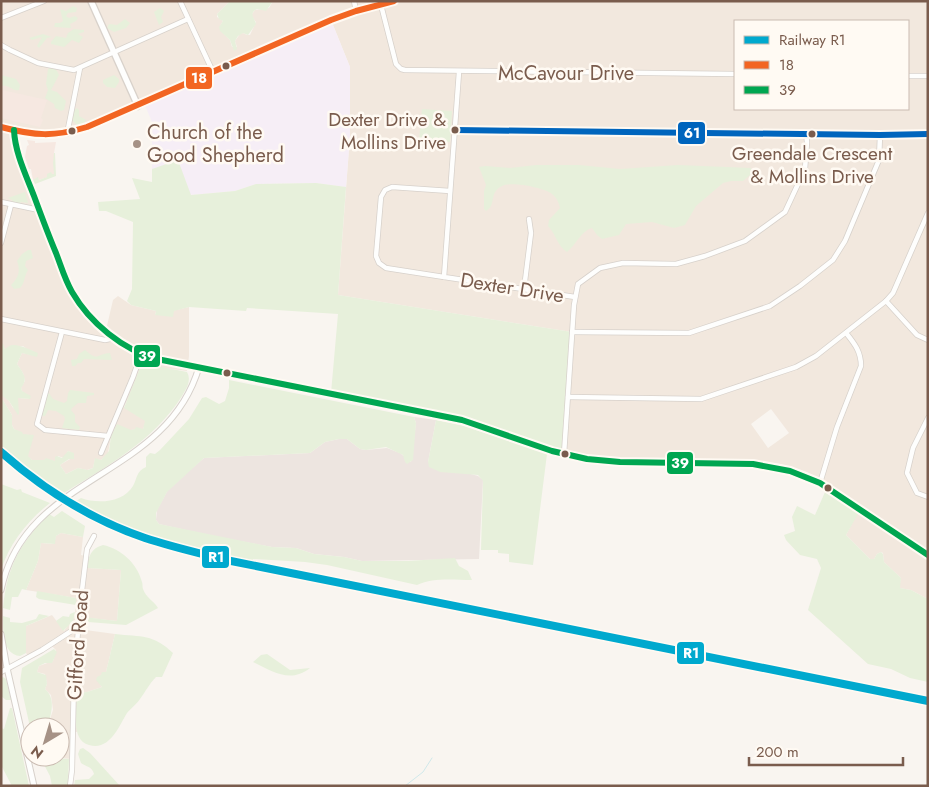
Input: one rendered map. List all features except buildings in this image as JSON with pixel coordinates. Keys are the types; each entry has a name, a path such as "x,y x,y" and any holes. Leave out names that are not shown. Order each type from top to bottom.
{"main road":[{"path":"91,1 138,106"},
{"path":"1,127 38,135 66,134 138,106 331,20 394,1"},
{"path":"14,130 15,143 71,290 86,311 115,338 141,354 462,420 564,454 587,459 620,462 765,466 800,474 820,483 928,555"}],"street":[{"path":"1,18 44,1"},
{"path":"180,1 213,72"},
{"path":"354,1 356,11"},
{"name":"McCavour Drive","path":"381,5 398,67 405,70 734,74"},
{"path":"1,45 40,63 68,70 80,68 188,19"},
{"path":"66,134 80,68"},
{"name":"Dexter Drive","path":"459,72 444,277 575,298"},
{"path":"909,76 928,76"},
{"path":"454,130 928,134"},
{"path":"564,454 572,332 578,284 600,268 623,263 676,264 705,256 745,241 784,212 805,169 806,133"},
{"path":"572,332 689,333 770,306 800,286 833,260 845,240 880,160 880,135"},
{"path":"444,277 386,268 379,263 376,256 381,197 385,190 392,187 450,191"},
{"path":"1,202 39,210"},
{"path":"1,243 11,205"},
{"path":"568,397 701,399 796,367 816,356 886,301 893,292 928,213"},
{"path":"524,290 531,233 529,219"},
{"path":"886,301 917,335 928,340"},
{"path":"1,319 106,340 115,338"},
{"path":"62,332 37,419 38,425 49,431 108,436"},
{"path":"820,483 837,427 862,366 858,348 846,334"},
{"path":"101,453 141,354"},
{"path":"1,590 9,563 17,546 30,529 46,512 136,451 158,433 176,413 187,396 199,367"},
{"path":"928,418 913,448 907,473 917,493 928,497"},
{"name":"Gifford Road","path":"70,786 74,679 79,626 87,548 94,536"},
{"path":"1,672 50,646 79,626"},
{"path":"1,634 34,786"}],"shaded area":[{"path":"1,1 230,1 217,14 217,17 223,21 220,26 230,40 232,47 237,47 235,41 240,34 250,35 256,22 252,17 255,10 269,8 273,1 928,1 928,599 911,590 899,588 901,578 884,562 883,553 881,552 874,559 870,559 846,535 857,514 825,492 829,484 807,472 781,464 757,461 717,460 716,464 620,462 564,454 572,332 338,295 350,136 350,67 331,20 67,134 14,130 14,136 67,281 80,305 106,330 113,300 118,296 131,305 156,311 155,315 189,307 189,356 187,371 141,365 135,384 124,407 146,421 143,429 131,430 111,436 108,453 101,460 95,459 93,468 87,470 78,468 66,474 60,465 70,459 70,452 68,451 64,458 58,456 55,461 32,460 28,457 22,434 14,429 12,415 1,397 2,395 13,408 18,410 18,398 30,399 22,391 21,387 25,381 23,373 17,364 22,353 37,356 33,351 23,346 5,349 1,343","holes":["771,409 789,433 768,448 751,424"]},
{"path":"331,20 350,67 350,136 346,187 316,183 256,184 235,191 190,195 152,183 152,122 144,103"},
{"path":"2,90 47,100 40,127 1,118"},
{"path":"27,140 35,141 35,143 56,142 54,174 47,174 48,177 33,180 31,169 29,169 25,157 27,146 29,145"},
{"path":"414,417 436,420 428,462 478,476 483,480 479,559 362,561 314,554 296,548 272,547 218,537 159,524 156,520 157,510 169,488 204,458 310,453 325,442 347,439 360,449 387,448 400,453 411,462 416,423"},
{"path":"61,533 83,537 81,555 88,557 87,568 121,570 117,621 80,617 78,629 115,634 106,672 101,675 99,683 102,687 77,693 77,732 73,732 72,759 70,759 70,717 51,717 53,710 51,695 45,689 47,684 45,674 37,672 39,666 53,661 56,650 51,645 29,657 26,653 26,626 52,615 64,631 75,615 76,598 26,590 38,561 41,543 54,544 56,536"}],"green space":[{"path":"230,1 273,1 266,11 257,9 254,11 253,16 256,24 248,35 243,33 238,36 235,41 237,49 234,51 230,40 220,31 219,27 223,21 219,19 217,14"},
{"path":"73,6 77,8 76,12 68,13 66,16 78,18 70,24 71,28 54,27 55,23 63,21 60,9 66,11"},
{"path":"160,8 164,11 161,17 163,22 159,25 154,12"},
{"path":"125,19 130,23 126,28 114,32 107,28 109,24 117,25"},
{"path":"74,29 84,30 84,32 78,34 83,37 79,43 72,40 64,47 51,44 56,36 66,38 68,33"},
{"path":"43,34 52,37 47,38 39,48 37,46 42,37 32,40 29,38"},
{"path":"52,67 59,75 51,90 57,92 66,101 64,110 61,111 45,98 48,90 46,84 48,69"},
{"path":"1,75 16,79 20,85 19,90 1,86"},
{"path":"114,75 119,79 119,82 115,88 107,87 103,80"},
{"path":"77,108 79,116 86,120 79,127 72,120 74,110"},
{"path":"422,109 452,111 450,142 419,140"},
{"path":"54,153 56,176 35,184 33,180 38,177 39,180 47,177 47,174 51,172 54,174"},
{"path":"178,160 191,195 235,191 256,184 316,183 346,187 338,295 572,332 564,454 492,430 331,393 338,314 247,308 246,311 189,307 174,311 173,317 155,315 156,311 131,305 127,301 132,289 133,222 106,211 99,211 98,202 140,199 132,178 152,182 152,169"},
{"path":"536,165 579,165 620,169 678,165 751,168 751,174 743,181 723,183 696,206 685,225 674,228 652,222 626,224 619,235 602,239 592,228 585,232 567,252 561,247 548,226 549,220 560,208 552,194 528,186 506,185 495,192 491,206 486,211 484,209 486,185 479,167 510,168"},
{"path":"25,192 28,203 21,202 19,205 13,203 8,198"},
{"path":"28,250 31,250 33,258 26,261 25,266 28,270 22,286 14,289 11,285 18,274 17,261"},
{"path":"1,343 5,349 15,345 38,353 37,357 22,353 17,364 25,378 21,387 22,391 31,396 30,399 18,398 18,415 9,401 1,395"},
{"path":"85,350 93,356 110,353 112,360 84,359 81,363 72,366 71,360 77,359 79,354"},
{"path":"142,363 187,372 189,382 187,388 170,412 143,440 111,464 61,495 29,473 1,449 1,397 12,415 14,429 23,434 34,435 28,456 32,460 44,460 46,458 55,461 55,457 62,458 68,451 74,453 74,459 69,459 60,465 66,474 78,468 88,470 93,468 95,458 101,460 109,451 111,436 117,424 131,430 136,427 143,429 145,421 124,408"},
{"path":"229,380 414,417 416,423 413,460 407,464 403,455 386,447 360,449 347,439 325,442 310,453 204,458 167,492 156,513 156,520 159,524 272,547 296,548 314,554 362,561 455,558 459,566 468,571 472,580 437,580 417,585 327,565 253,559 252,562 182,546 138,532 73,503 81,498 94,501 109,501 129,492 139,473 146,467 146,457 150,453 155,454 160,450 189,419 202,398 206,397 219,404 225,401"},
{"path":"70,390 94,393 94,395 87,396 86,403 78,403 71,410 75,415 75,422 80,427 79,430 62,428 64,416 56,411 48,410 45,416 41,416 48,392 53,399 64,403 67,401"},
{"path":"436,420 464,426 547,454 533,565 509,562 509,554 498,553 498,550 481,550 483,481 478,475 440,472 429,467 428,462"},
{"path":"1,484 17,490 21,489 22,492 50,503 20,533 9,551 1,570"},
{"path":"825,492 858,514 846,535 870,559 874,559 881,552 884,562 901,578 900,588 911,590 928,599 928,682 910,678 891,669 868,664 808,610 821,568 817,559 800,555 786,540 784,535 795,531 792,517 797,506 815,515"},
{"path":"62,511 85,526 83,537 61,533 56,536 55,544 41,543 38,561 26,590 22,589 18,597 12,597 10,610 3,608 8,580 23,546 30,535 49,514 54,517"},
{"path":"103,545 122,553 132,563 140,575 144,592 158,608 126,625 88,622 84,619 84,617 117,621 121,570 87,568 91,554 96,548"},
{"path":"37,591 76,598 76,605 39,599 36,597"},
{"path":"75,612 73,621 63,631 56,621 63,616 69,617 70,614"},
{"path":"39,614 49,616 26,626 26,653 20,656 14,654 10,651 5,640 3,616 10,618 10,622 22,623 36,619"},
{"path":"115,634 153,639 173,653 162,677 156,677 139,701 127,713 113,736 103,744 89,745 83,742 77,731 77,693 102,687 96,680 102,672 106,672"},
{"path":"54,649 57,652 52,663 45,663 39,666 37,672 46,675 47,684 45,689 50,696 52,709 50,717 28,717 20,682 22,668"},
{"path":"267,654 290,670 310,668 303,673 288,676 253,662 261,655"},
{"path":"1,678 6,679 11,700 6,700 1,696"},
{"path":"10,708 12,708 20,745 20,767 25,767 29,786 12,786 1,765 1,728 4,729"},
{"path":"83,748 90,753 120,786 74,786 75,780 89,779 94,774 90,768 81,763 78,754 80,749"},
{"path":"45,767 69,767 68,786 52,786"}],"waterway":[{"path":"405,786 423,772 432,758"}],"rail line":[{"name":"R1","path":"1,452 34,479 87,513 125,531 175,547 226,560 928,701"}],"transit line":[{"name":"18","path":"1,127 34,134 54,134 87,127 331,20 394,1"},
{"name":"39","path":"14,130 21,164 63,273 79,303 109,334 144,355 462,420 552,451 587,459 620,462 753,464 790,471 820,483 928,555"},
{"name":"61","path":"455,130 928,134"}],"place":[{"name":"Dexter Drive & Mollins Drive","path":"455,130"},
{"name":"Greendale Crescent & Mollins Drive","path":"812,134"},
{"name":"Church of the Good Shepherd","path":"137,144"}]}
